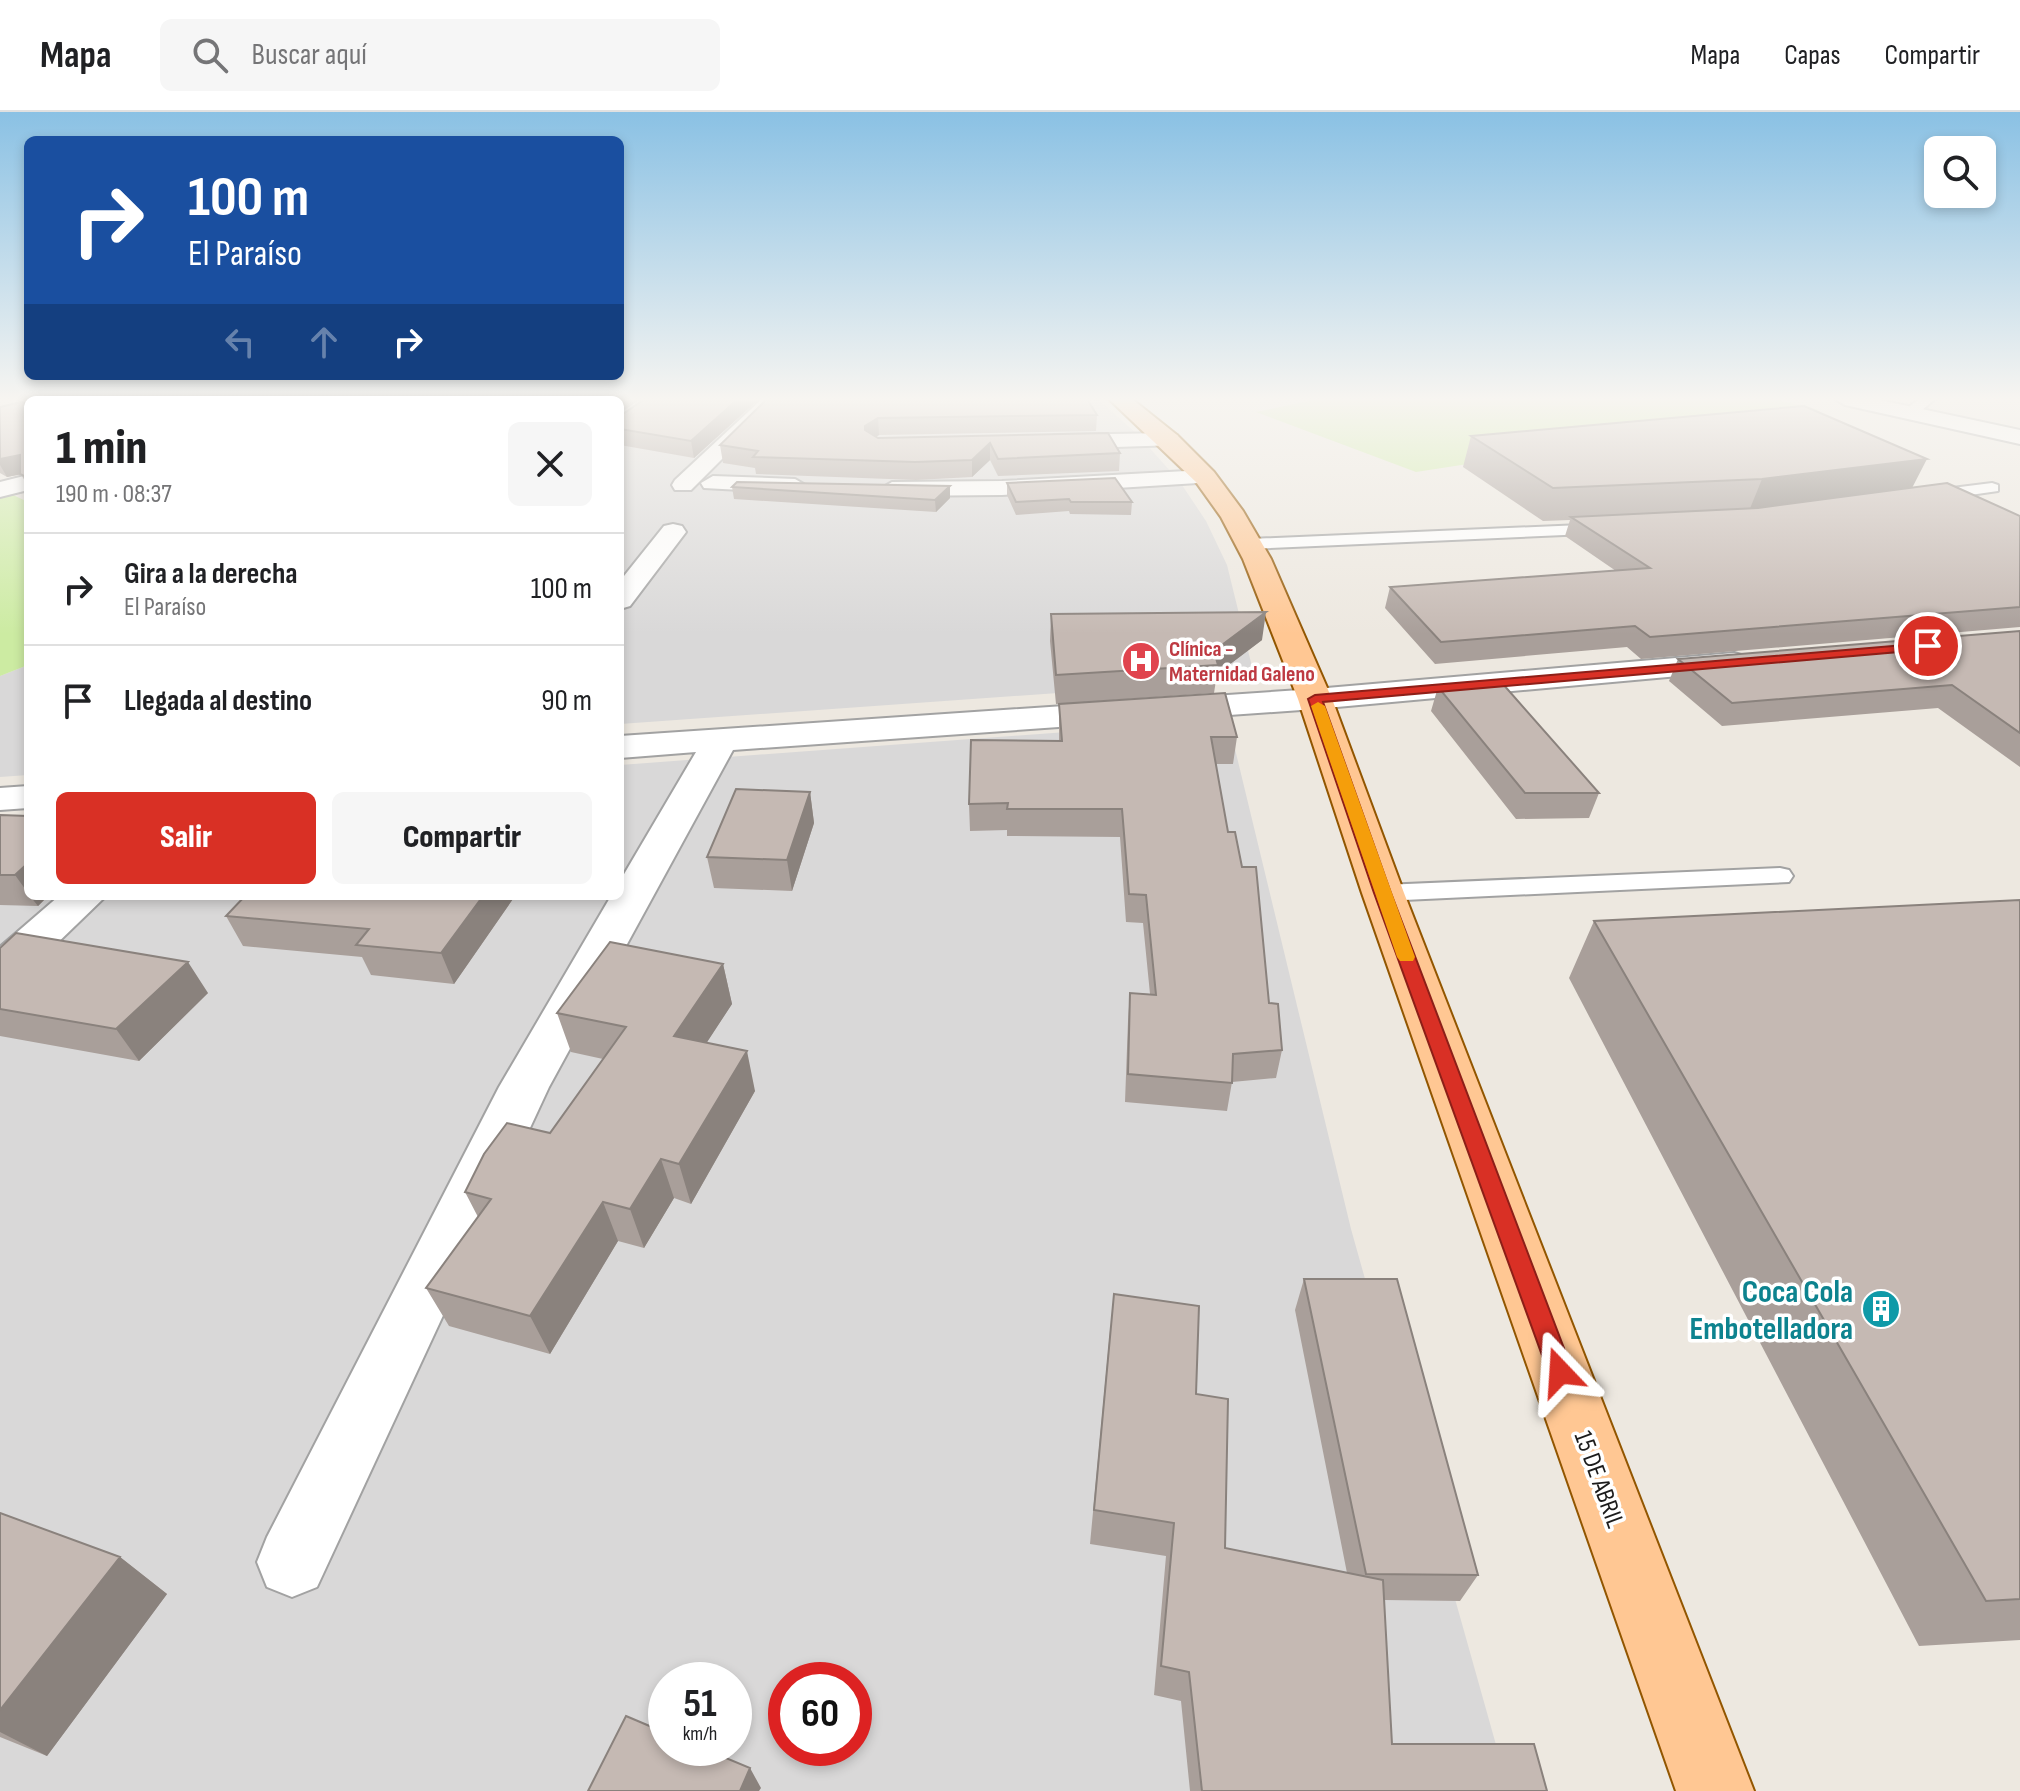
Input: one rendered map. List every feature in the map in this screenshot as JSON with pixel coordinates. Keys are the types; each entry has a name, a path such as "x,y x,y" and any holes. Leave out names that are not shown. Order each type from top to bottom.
{"main road":[{"name":"15 DE ABRIL","path":"1205,477 1250,544 1315,699 1383,893 1715,1791"}],"street":[{"path":"683,485 691,477"},
{"path":"869,488 1002,488 1198,477"},
{"path":"0,490 24,483"},
{"path":"713,483 822,487"},
{"path":"624,595 673,532"},
{"path":"624,747 1315,699 1769,660"},
{"path":"292,1562 524,1087 721,739"},
{"path":"0,799 24,797"},
{"path":"0,972 81,900"}],"lane":[{"path":"1916,498 1992,488"},
{"path":"1250,544 1618,528"},
{"path":"1383,893 1780,876"}],"shaded area":[{"path":"624,477 1176,477 1206,521 1227,565 1255,679 624,724"},
{"path":"24,667 24,775 0,777 0,676"},
{"path":"1228,720 1351,1229 1509,1791 0,1791 0,819 24,885 24,900 624,900 624,765"}],"green space":[{"path":"11,494 24,500 24,667 0,676 0,497"}],"building":[{"path":"1536,477 1776,477 1762,479 1553,488"},
{"path":"1115,478 1132,502 1071,502 1069,499 1016,502 1007,483"},
{"path":"737,482 950,486 935,500 732,487"},
{"path":"1947,483 2020,516 2020,607 1650,637 1635,626 1441,642 1390,587 1650,568 1571,517 1758,508"},
{"path":"1266,612 1214,651 1218,665 1056,675 1051,614"},
{"path":"2020,631 2020,733 1952,685 1732,703 1678,659"},
{"path":"1502,683 1599,793 1525,793 1438,687"},
{"path":"1225,693 1237,737 1211,737 1228,832 1235,832 1242,867 1256,867 1269,1003 1278,1004 1282,1050 1233,1054 1232,1083 1128,1074 1130,993 1156,995 1146,895 1129,894 1122,809 1007,809 1008,803 969,804 971,740 1062,741 1059,704"},
{"path":"736,789 810,792 787,860 707,857"},
{"path":"0,815 24,816 24,867 15,875 0,875"},
{"path":"241,900 480,900 441,953 356,945 369,929 226,916"},
{"name":"Coca Cola Embotelladora","path":"2020,900 2020,1599 1986,1601 1594,921"},
{"path":"16,933 188,962 116,1029 0,1009 0,948"},
{"path":"610,942 723,964 674,1036 747,1051 679,1164 661,1159 630,1209 603,1202 530,1316 426,1288 491,1199 465,1192 484,1154 507,1123 550,1133 626,1027 557,1013"},
{"path":"1304,1279 1397,1279 1478,1575 1366,1574"},
{"path":"1114,1294 1199,1306 1196,1394 1228,1399 1225,1548 1383,1580 1392,1744 1534,1744 1547,1791 1202,1791 1189,1672 1161,1666 1174,1523 1094,1510"},
{"path":"0,1513 120,1557 0,1710"},
{"path":"626,1716 648,1725 648,1766 750,1768 740,1791 588,1791"}],"slow traffic":[{"path":"1318,706 1406,957"}],"place":[{"name":"Clínica - Maternidad Galeno","path":"1141,661"},
{"name":"Coca Cola Embotelladora","path":"1881,1309"}],"route":[{"path":"1560,1372 1383,893 1315,699 1928,646"}]}
